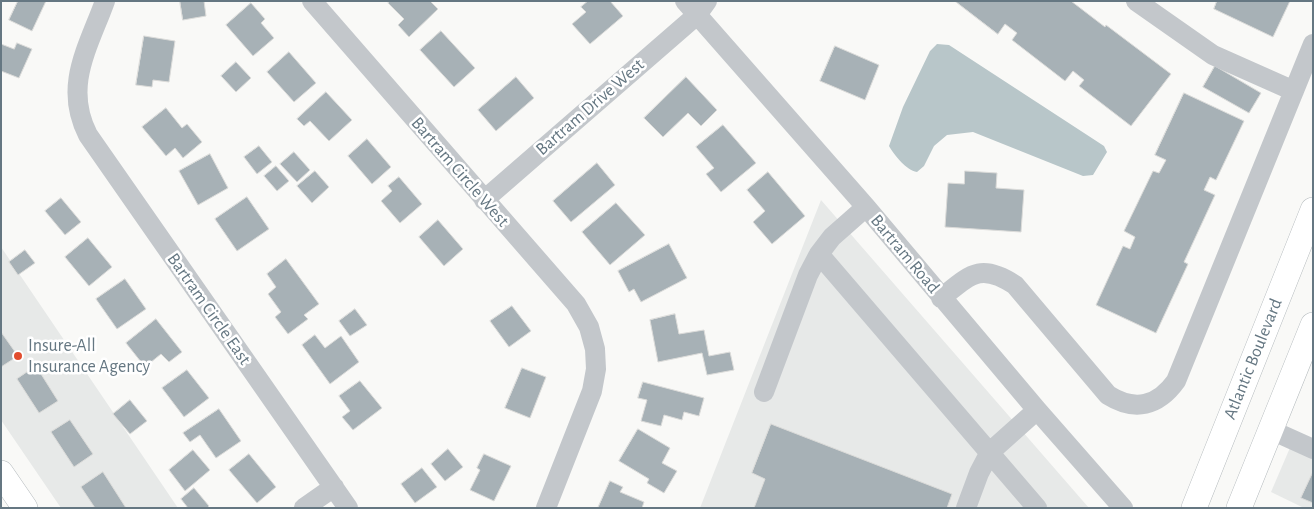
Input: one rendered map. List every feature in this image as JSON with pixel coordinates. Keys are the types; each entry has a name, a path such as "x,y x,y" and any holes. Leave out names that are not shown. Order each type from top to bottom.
{"main road":[{"name":"Atlantic Boulevard","path":"1194,508 1313,210"},
{"path":"1239,508 1313,325"},
{"path":"1,473 26,508"}],"street":[{"name":"Bartram Circle East","path":"105,1 78,73 76,92 80,119 88,135 348,508"},
{"name":"Bartram Circle West","path":"312,1 576,304 589,327 595,350 596,369 592,391 546,508"},
{"path":"1136,1 1213,55 1294,91"},
{"name":"Bartram Drive West","path":"484,200 696,6"},
{"name":"Bartram Road","path":"696,6 941,298 1123,508"},
{"path":"941,298 968,277 984,271 999,275 1015,285 1108,395 1120,402 1139,405 1154,402 1168,393 1176,381 1313,44"},
{"path":"764,392 808,275 819,254 832,237 866,207"},
{"path":"819,254 1037,508"},
{"path":"966,508 979,473 990,452 1037,410"},
{"path":"1271,430 1313,449"},
{"path":"304,508 334,487"}],"shaded area":[{"path":"937,44 949,45 1104,146 1107,152 1093,175 1083,176 973,132 947,135 934,146 924,166 917,172 905,166 889,146 903,107 930,51"},
{"path":"821,200 1089,508 700,508"},
{"path":"1,247 178,508 61,508 1,420"},
{"path":"1292,443 1313,454 1313,508 1304,508 1271,492"}],"building":[{"path":"18,1 46,1 32,31 9,20"},
{"path":"180,1 204,1 206,16 183,20"},
{"path":"390,1 430,1 438,9 409,37 398,25 404,19 388,3"},
{"path":"588,1 610,1 623,16 590,44 572,24 586,12 581,7"},
{"path":"955,1 1071,1 1171,74 1131,126 1079,86 1084,80 1073,71 1065,81 1012,40 1017,33 1005,24 998,34"},
{"path":"1217,1 1290,1 1273,37 1214,9"},
{"path":"251,3 265,19 261,23 274,38 253,56 226,25"},
{"path":"441,31 475,68 454,87 420,50"},
{"path":"144,36 175,41 169,82 153,80 152,87 136,85"},
{"path":"17,43 32,49 19,78 1,71 1,44 14,49"},
{"path":"835,46 879,65 865,100 820,81"},
{"path":"289,52 316,83 294,102 267,72"},
{"path":"236,62 251,78 236,92 221,76"},
{"path":"1215,66 1261,93 1249,113 1203,87"},
{"path":"516,77 534,98 496,131 478,110"},
{"path":"686,77 717,110 701,126 688,113 663,137 644,118"},
{"path":"326,92 352,120 329,141 310,121 304,126 297,119"},
{"path":"1184,93 1244,121 1216,180 1210,177 1204,190 1215,195 1184,262 1188,264 1156,333 1096,305 1123,246 1130,249 1135,237 1124,231 1153,171 1159,173 1166,160 1155,155"},
{"path":"166,108 182,128 187,124 202,142 183,158 175,148 166,156 142,127"},
{"path":"723,125 756,163 721,192 706,174 714,168 696,147"},
{"path":"367,139 391,167 372,184 348,156"},
{"path":"259,146 272,162 257,174 244,157"},
{"path":"294,152 310,170 297,182 280,164"},
{"path":"210,154 228,188 198,205 179,171"},
{"path":"597,163 615,185 571,222 553,201"},
{"path":"276,166 289,181 277,191 264,176"},
{"path":"315,171 329,187 312,203 297,186"},
{"path":"965,171 997,173 996,188 1024,190 1021,232 945,227 948,183 964,184"},
{"path":"768,172 805,216 772,244 753,222 765,211 747,190"},
{"path":"399,177 422,204 400,223 381,201 392,191 388,186"},
{"path":"247,197 269,229 237,251 215,219"},
{"path":"61,198 81,222 65,235 45,211"},
{"path":"616,203 645,235 610,265 582,232"},
{"path":"438,220 463,249 444,266 419,237"},
{"path":"88,238 112,267 89,286 65,257"},
{"path":"669,244 687,278 641,302 634,289 629,292 618,271"},
{"path":"25,250 35,263 18,275 9,262"},
{"path":"286,259 319,304 304,315 308,319 288,334 275,317 281,312 268,294 276,287 267,274"},
{"path":"125,279 146,309 117,329 96,299"},
{"path":"512,306 531,331 509,347 490,321"},
{"path":"355,309 367,325 350,336 339,321"},
{"path":"675,314 679,334 704,330 709,356 730,352 734,370 707,375 702,353 658,362 650,320"},
{"path":"156,319 182,352 169,362 161,354 145,367 126,343"},
{"path":"1,332 18,356 1,367"},
{"path":"315,335 325,348 341,336 359,362 330,384 302,345"},
{"path":"36,366 58,401 39,413 17,379"},
{"path":"522,368 546,377 530,418 505,408"},
{"path":"187,370 209,398 184,417 162,388"},
{"path":"360,381 382,408 353,430 342,417 350,411 339,396"},
{"path":"643,382 704,398 699,416 684,412 682,420 664,415 661,426 641,421 647,400 638,398"},
{"path":"130,400 147,421 130,434 113,414"},
{"path":"219,409 241,441 216,458 200,435 190,442 183,433"},
{"path":"70,420 93,454 74,467 51,432"},
{"path":"771,424 952,494 947,508 754,508 765,479 752,473"},
{"path":"638,429 670,448 662,463 677,471 664,493 647,483 649,479 619,461"},
{"path":"448,449 463,467 445,481 431,464"},
{"path":"193,450 210,470 185,491 169,470"},
{"path":"249,454 276,487 257,503 229,470"},
{"path":"484,454 511,466 494,501 470,490 480,470 477,468"},
{"path":"422,468 437,487 415,503 401,484"},
{"path":"103,472 126,508 95,508 81,487"},
{"path":"1313,472 1313,503 1301,498"},
{"path":"610,481 623,487 620,492 644,502 642,508 598,508"},
{"path":"194,488 209,506 207,508 188,508 181,499"}],"place":[{"name":"Insure-All Insurance Agency","path":"18,356"}]}
